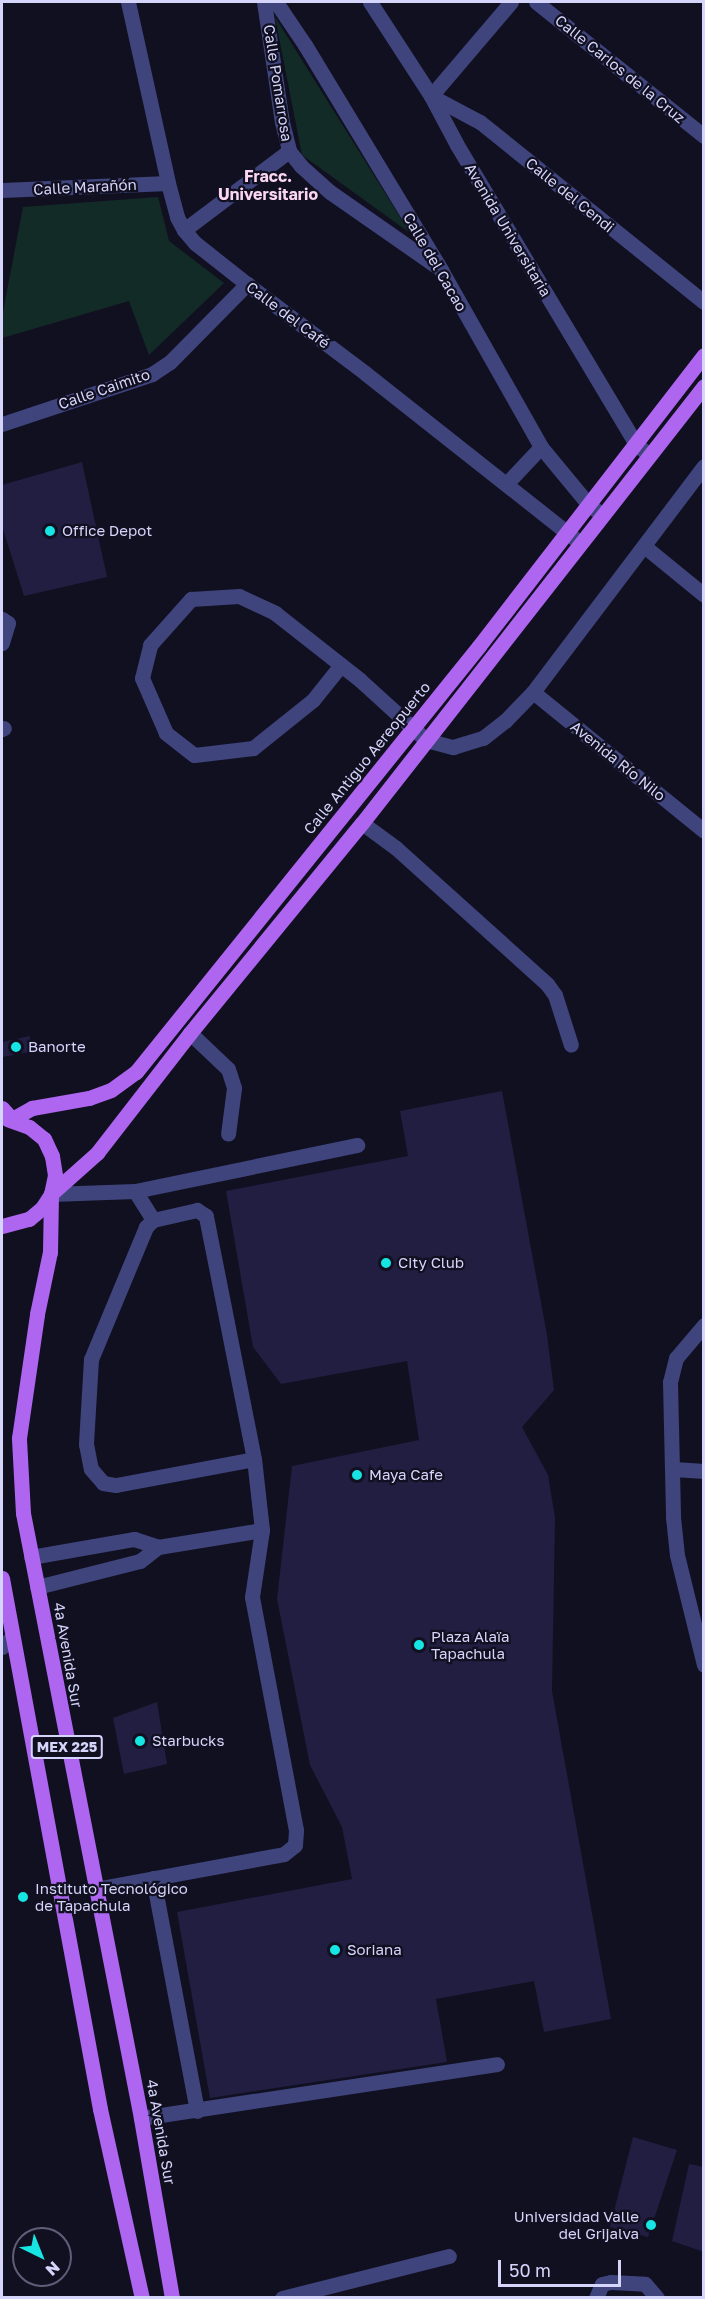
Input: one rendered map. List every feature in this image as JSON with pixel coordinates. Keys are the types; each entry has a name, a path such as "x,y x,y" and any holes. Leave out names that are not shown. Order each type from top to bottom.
{"main road":[{"name":"Calle Antiguo Aereopuerto","path":"5,1115 79,1100 111,1090 136,1072 412,730 704,355"},
{"path":"2,1226 28,1219 42,1208 51,1194 97,1153 190,1033 362,823 703,387"},
{"name":"4a Avenida Sur","path":"5,1115 29,1126 44,1139 52,1156 55,1175 51,1194 50,1252 37,1314 19,1438 23,1513 141,2118 172,2298"},
{"name":"MEX 225","path":"2,1578 7,1642 100,2109 142,2298"}],"street":[{"name":"Calle del Café","path":"128,2 168,183 177,217 184,231 195,243 247,284 506,483 580,543"},
{"name":"Calle Pomarrosa","path":"264,2 282,122 289,151 301,166 330,192 441,270"},
{"name":"Calle del Cacao","path":"276,2 305,45 441,270 541,447 589,505 603,516"},
{"name":"Avenida Universitaria","path":"370,2 432,96 457,145 636,444 650,455"},
{"path":"432,96 511,2"},
{"name":"Calle Carlos de la Cruz","path":"536,2 704,136"},
{"name":"Calle del Cendi","path":"432,96 480,122 704,302"},
{"path":"184,231 289,151"},
{"name":"Calle Marañón","path":"2,190 168,183"},
{"name":"Calle Caimito","path":"2,424 152,374 170,362 247,284"},
{"path":"688,376 703,387"},
{"path":"506,483 541,447"},
{"path":"341,664 313,700 253,748 194,754 166,733 142,678 150,645 190,599 239,596 275,613 341,664 412,730 426,740 453,747 483,738 505,722 533,692 704,466"},
{"path":"644,546 704,595"},
{"path":"2,619 8,622 2,643"},
{"name":"Avenida Río Nilo","path":"533,692 704,831"},
{"path":"362,823 396,848 547,984 555,995 571,1045"},
{"path":"190,1033 228,1069 234,1088 228,1134"},
{"path":"51,1194 135,1191 357,1145"},
{"path":"135,1191 153,1220"},
{"path":"95,1889 284,1854 295,1845 296,1830 252,1597 262,1530 254,1460 206,1216 197,1210 153,1220 146,1227 91,1359 86,1444 91,1469 102,1483 116,1485 254,1460"},
{"path":"704,1325 676,1358 670,1382 674,1469 673,1517 677,1555 704,1665"},
{"path":"674,1469 704,1471"},
{"path":"31,1557 134,1539 158,1547 262,1530"},
{"path":"37,1587 140,1561 158,1547"},
{"path":"153,1878 197,2110"},
{"path":"141,2118 497,2064"},
{"path":"282,2298 449,2256"},
{"path":"596,2298 602,2284 611,2282 645,2284 657,2298"}],"green space":[{"path":"275,17 410,233 302,155"},
{"path":"158,197 169,241 224,283 149,355 129,301 2,338 2,317 23,207"}],"building":[{"name":"Office Depot","path":"82,462 107,577 24,596 2,526 2,485"},
{"name":"Banorte","path":"30,1036 30,1052 2,1057 2,1042"},
{"path":"502,1091 547,1335 554,1390 522,1427 548,1475 555,1518 552,1691 611,2019 544,2032 534,1981 436,1999 447,2062 210,2098 177,1912 352,1879 342,1827 310,1765 277,1599 292,1466 419,1440 407,1361 281,1384 253,1347 226,1191 408,1156 400,1111"},
{"name":"Starbucks","path":"157,1702 167,1764 124,1774 113,1718"},
{"path":"633,2137 677,2150 648,2237 610,2227"},
{"path":"689,2164 704,2167 704,2252 672,2241"}],"place":[{"name":"Office Depot","path":"50,531"},
{"name":"Banorte","path":"16,1047"},
{"name":"City Club","path":"386,1263"},
{"name":"Maya Cafe","path":"357,1475"},
{"name":"Plaza Alaïa Tapachula","path":"419,1645"},
{"name":"Starbucks","path":"140,1741"},
{"name":"Instituto Tecnológico de Tapachula","path":"23,1897"},
{"name":"Soriana","path":"335,1950"},
{"name":"Universidad Valle del Grijalva","path":"651,2225"}],"district":[{"name":"Fracc. Universitario","path":"268,185"}]}
